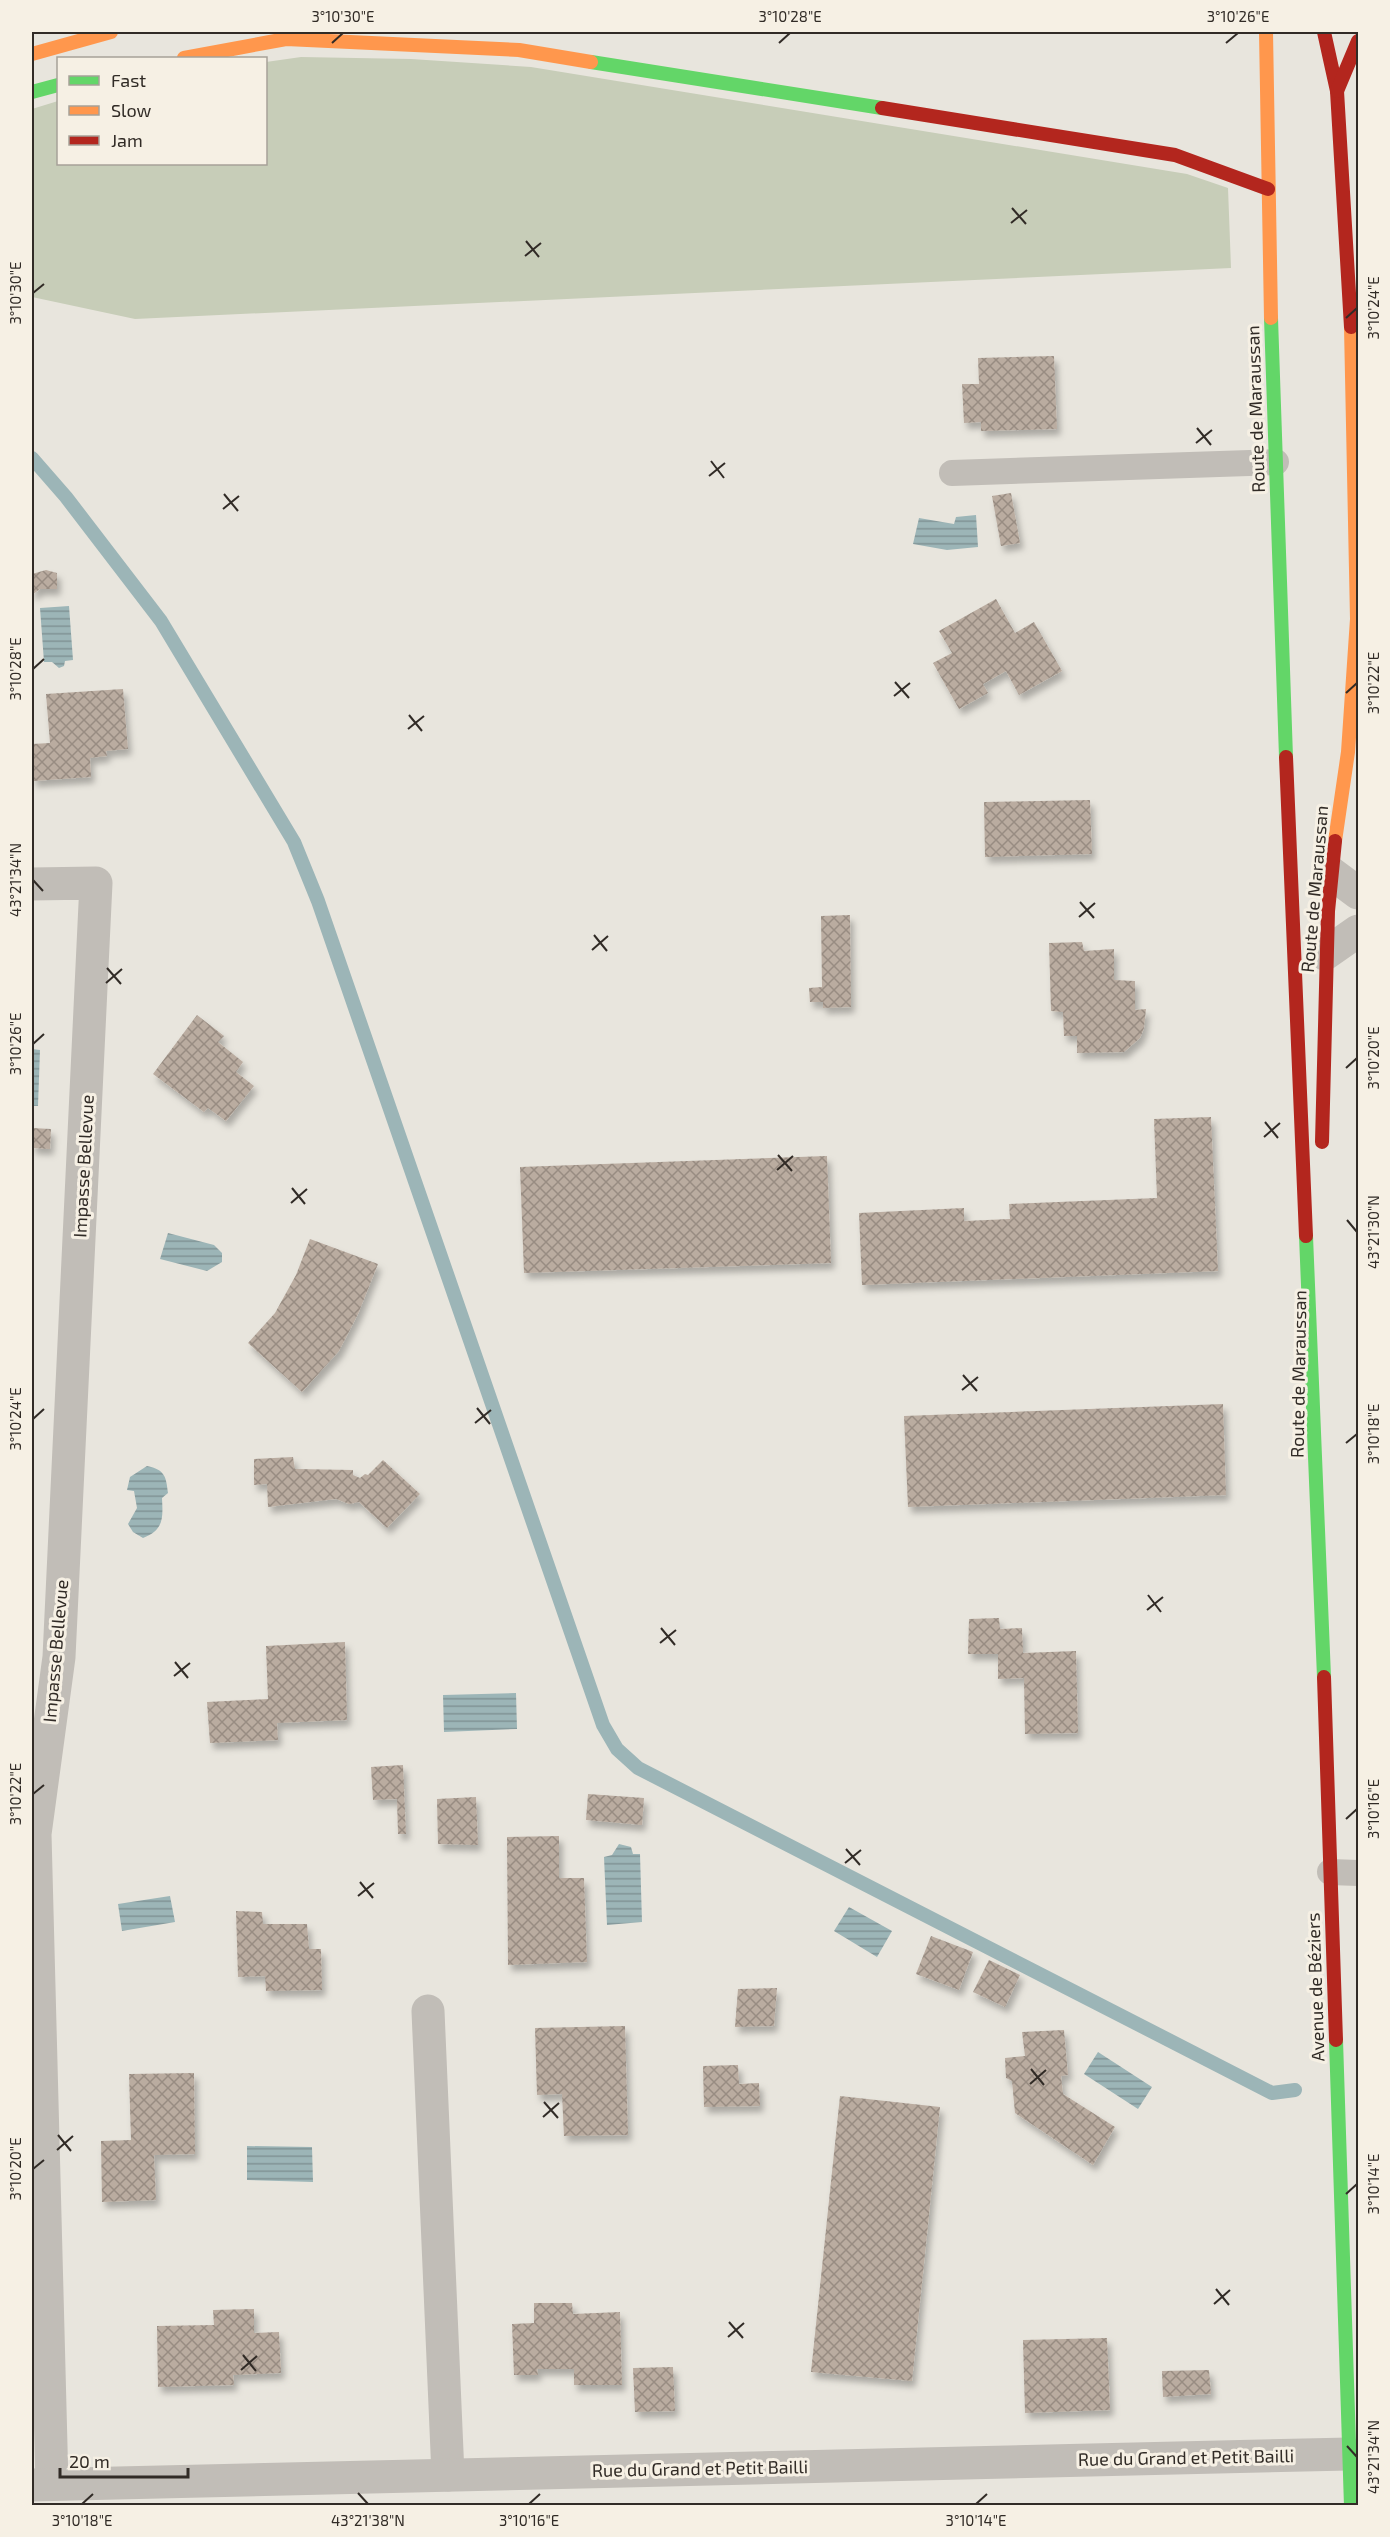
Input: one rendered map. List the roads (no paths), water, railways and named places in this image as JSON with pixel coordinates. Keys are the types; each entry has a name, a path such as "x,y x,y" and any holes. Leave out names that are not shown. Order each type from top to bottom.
{"main road":[{"path":"32,54 111,32"},
{"name":"Route de Maraussan","path":"1266,32 1268,189 1290,906 1316,1468"},
{"name":"Route de Maraussan","path":"1322,1157 1325,954 1331,873 1348,752 1358,619 1351,322 1337,91 1324,32"},
{"path":"189,57 286,39 519,50 1175,155 1268,189"},
{"path":"1337,91 1359,41"},
{"path":"32,92 57,85"},
{"name":"Route de Maraussan","path":"1316,1468 1320,1229"},
{"name":"Avenue de Béziers","path":"1316,1468 1351,2505"}],"street":[{"path":"1331,873 1359,893"},
{"name":"Impasse Bellevue","path":"32,884 96,883 95,962 59,1657 35,1834 42,2485"},
{"path":"1325,954 1359,931"},
{"path":"428,2011 448,2475"},
{"name":"Rue du Grand et Petit Bailli","path":"42,2485 1349,2454"}],"lane":[{"path":"952,473 1276,462"},
{"path":"1330,1872 1359,1873"}],"water":[{"path":"976,515 978,547 947,550 913,544 919,518 954,524 956,517"},
{"path":"69,606 73,660 65,661 64,666 59,668 52,662 44,662 40,608"},
{"path":"32,1049 40,1050 38,1106 32,1106"},
{"path":"168,1233 214,1245 222,1253 222,1262 207,1271 160,1259"},
{"path":"147,1466 164,1475 168,1493 162,1498 162,1517 159,1527 143,1538 133,1532 128,1524 137,1508 134,1491 127,1490 130,1477"},
{"path":"516,1693 517,1729 444,1732 443,1695"},
{"path":"619,1844 631,1847 633,1854 640,1854 642,1922 607,1925 604,1857 612,1855"},
{"path":"170,1896 175,1922 122,1931 118,1904"},
{"path":"849,1907 892,1931 877,1957 834,1931"},
{"path":"1098,2052 1152,2087 1138,2109 1084,2074"},
{"path":"247,2146 312,2147 313,2182 247,2180"}],"waterway":[{"path":"32,458 66,497 161,621 294,842 318,901 603,1725 617,1749 638,1768 1272,2093 1295,2090"}]}
